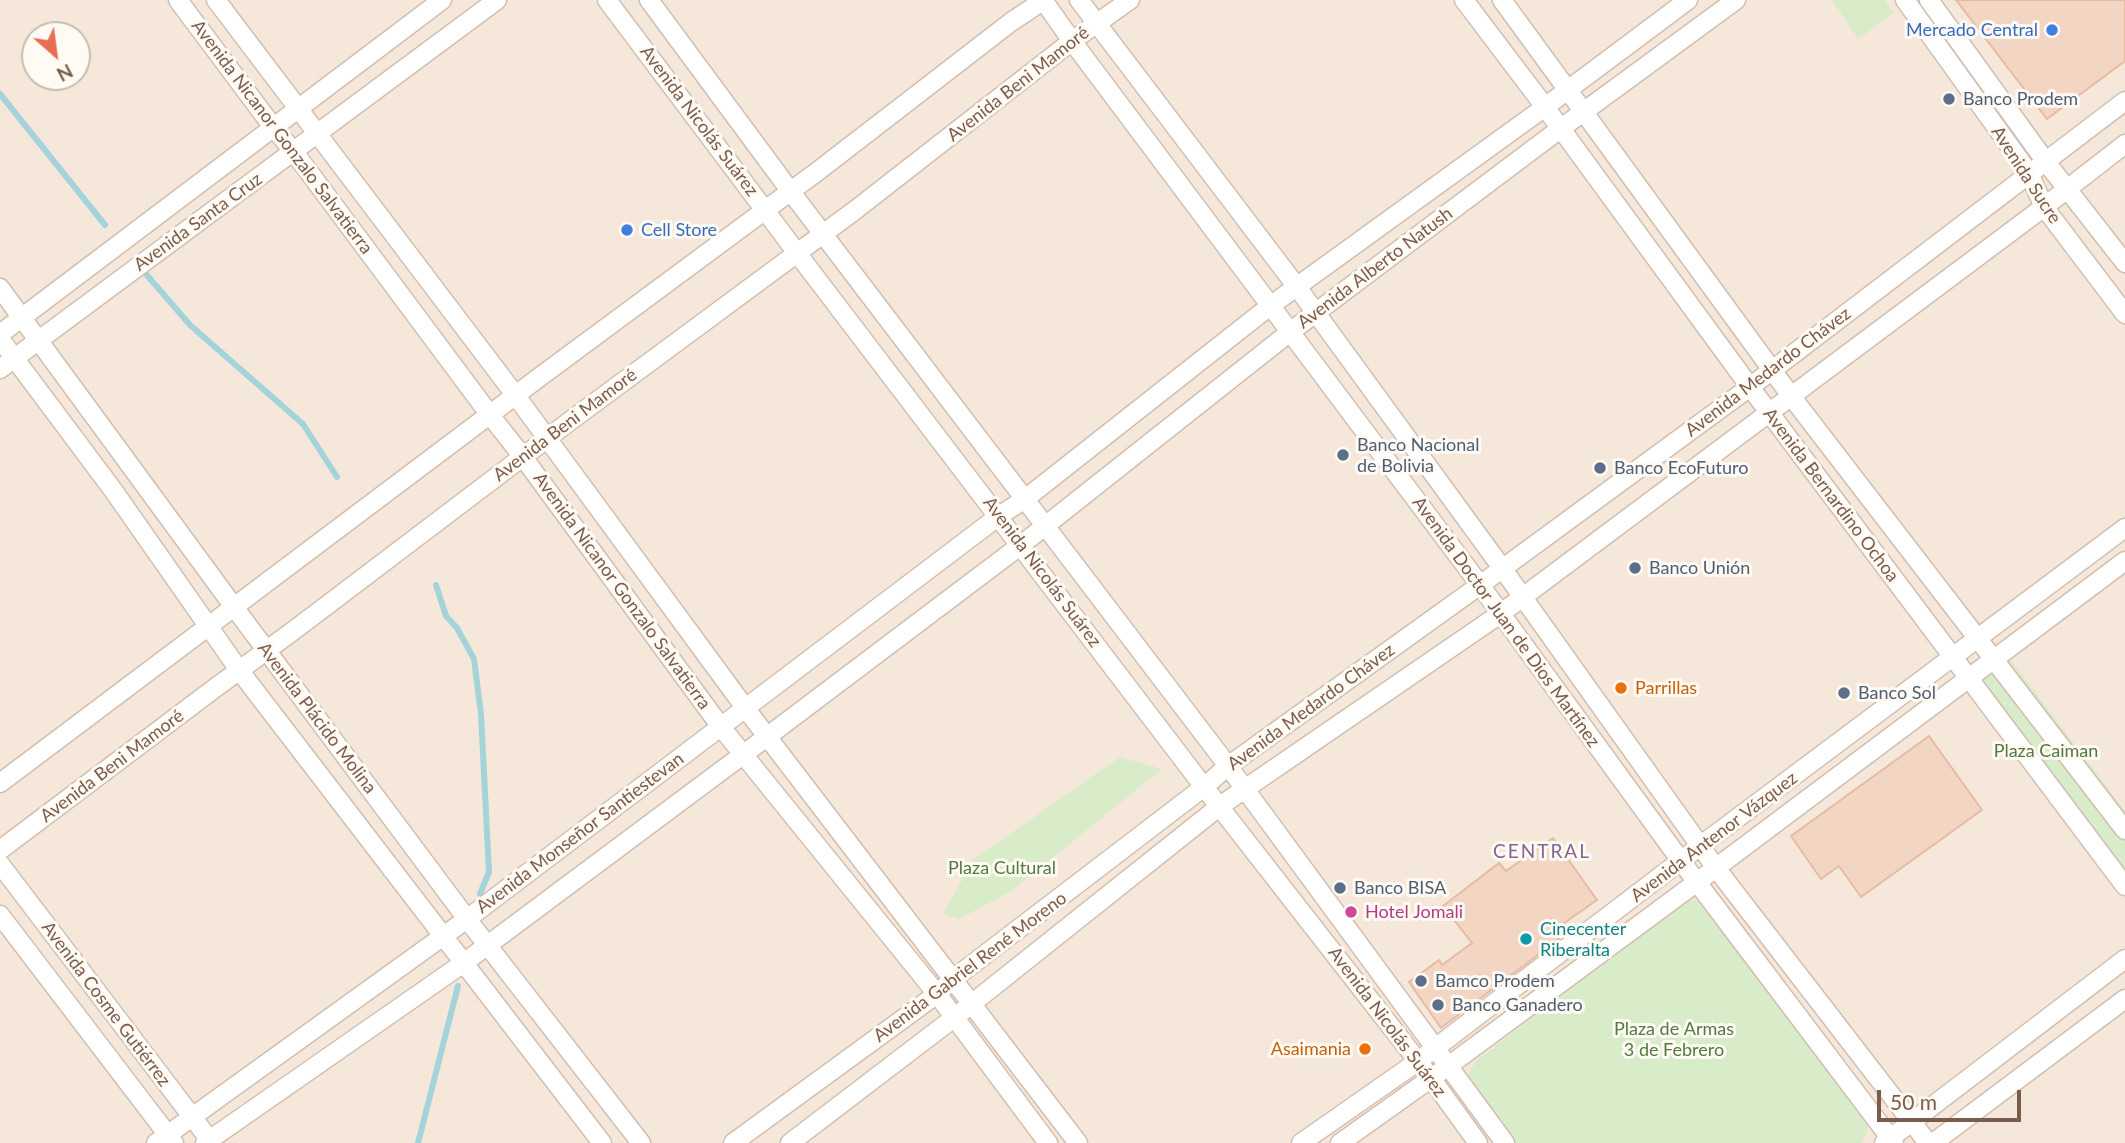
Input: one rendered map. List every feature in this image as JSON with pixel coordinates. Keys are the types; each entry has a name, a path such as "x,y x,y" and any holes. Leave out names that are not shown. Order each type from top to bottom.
{"street":[{"name":"Avenida Nicanor Gonzalo Salvatierra","path":"178,0 523,457 721,727 937,994 1048,1143"},
{"name":"Avenida Nicanor Gonzalo Salvatierra","path":"216,0 548,438 746,709 1078,1143"},
{"name":"Avenida Santa Cruz","path":"0,337 442,0"},
{"name":"Avenida Santa Cruz","path":"7,363 497,0"},
{"name":"Avenida Nicolás Suárez","path":"607,0 797,253 1478,1143"},
{"name":"Avenida Nicolás Suárez","path":"649,0 791,192 1228,766 1504,1143"},
{"path":"0,783 207,625 766,211 1043,0"},
{"name":"Avenida Doctor Juan de Dios Martínez","path":"1043,0 1480,585 1889,1142"},
{"name":"Avenida Doctor Juan de Dios Martínez","path":"1079,0 1297,287 1716,868 1930,1143"},
{"name":"Avenida Beni Mamoré","path":"0,850 823,234 1072,41 1130,0"},
{"name":"Avenida Bernardino Ochoa","path":"1464,0 1769,413 2125,886"},
{"name":"Avenida Bernardino Ochoa","path":"1502,0 1771,370 2125,830"},
{"name":"Avenida Alberto Natush","path":"999,516 1025,499 1270,306 1688,0"},
{"name":"Avenida Alberto Natush","path":"1021,545 1290,332 1736,0"},
{"name":"Avenida Sucre","path":"1905,0 2029,173 2044,207 2125,314"},
{"name":"Avenida Sucre","path":"1929,0 2046,162 2125,263"},
{"name":"Avenida Medardo Chávez","path":"1204,787 1228,766 1750,387 2125,101"},
{"name":"Avenida Medardo Chávez","path":"1220,806 1500,614 2125,144"},
{"name":"Avenida Plácido Molina","path":"0,288 233,607 467,919 641,1143"},
{"name":"Avenida Plácido Molina","path":"0,337 7,363 113,490 239,670 602,1143"},
{"name":"Avenida Monseñor Santiestevan","path":"166,1140 191,1117 467,919 999,516"},
{"name":"Avenida Antenor Vázquez","path":"1301,1143 1417,1062 2125,528"},
{"name":"Avenida Monseñor Santiestevan","path":"209,1142 465,962 1021,545"},
{"name":"Avenida Antenor Vázquez","path":"1340,1143 1697,883 2125,561"},
{"name":"Avenida Gabriel René Moreno","path":"733,1143 937,994 1204,787"},
{"name":"Avenida Gabriel René Moreno","path":"790,1143 955,1017 1220,806"},
{"name":"Avenida Cosme Gutiérrez","path":"0,864 209,1142"},
{"name":"Avenida Cosme Gutiérrez","path":"0,915 166,1140"},
{"path":"1889,1142 1911,1122 2125,959"},
{"path":"1930,1143 2125,999"}],"shaded area":[{"path":"0,0 2125,0 2125,1143 0,1143"}],"green space":[{"path":"1832,0 1885,0 1894,13 1858,39"},
{"name":"Plaza Caiman","path":"2010,659 2125,811 2125,872 2111,883 1967,692"},
{"name":"Plaza Cultural","path":"1120,757 1162,769 1010,892 959,919 943,914 973,860"},
{"name":"Plaza de Armas 3 de Febrero","path":"1685,899 1701,901 1865,1119 1868,1128 1862,1143 1515,1143 1472,1087 1469,1073 1476,1061"}],"building":[{"name":"Mercado Central","path":"1956,0 2125,0 2125,61 2047,119"},
{"path":"1929,736 1982,810 1861,897 1839,866 1821,879 1791,836"},
{"path":"1553,838 1597,900 1553,931 1559,939 1441,1028 1409,982 1439,960 1442,965 1472,943 1443,906 1499,863 1506,871"}],"waterway":[{"path":"0,94 105,225"},
{"path":"146,274 190,325 303,424 337,477"},
{"path":"436,585 446,616 457,628 474,659 481,714 489,872 480,894"},
{"path":"418,1143 458,986"}],"place":[{"name":"Mercado Central","path":"2052,30"},
{"name":"Banco Prodem","path":"1949,99"},
{"name":"Cell Store","path":"627,230"},
{"name":"Banco Nacional de Bolivia","path":"1343,455"},
{"name":"Banco EcoFuturo","path":"1600,468"},
{"name":"Banco Unión","path":"1635,568"},
{"name":"Parrillas","path":"1621,688"},
{"name":"Banco Sol","path":"1844,693"},
{"name":"Banco BISA","path":"1340,888"},
{"name":"Hotel Jomali","path":"1351,912"},
{"name":"Cinecenter Riberalta","path":"1526,939"},
{"name":"Bamco Prodem","path":"1421,981"},
{"name":"Banco Ganadero","path":"1438,1005"},
{"name":"Asaimania","path":"1365,1049"}],"district":[{"name":"CENTRAL","path":"1542,852"}]}
